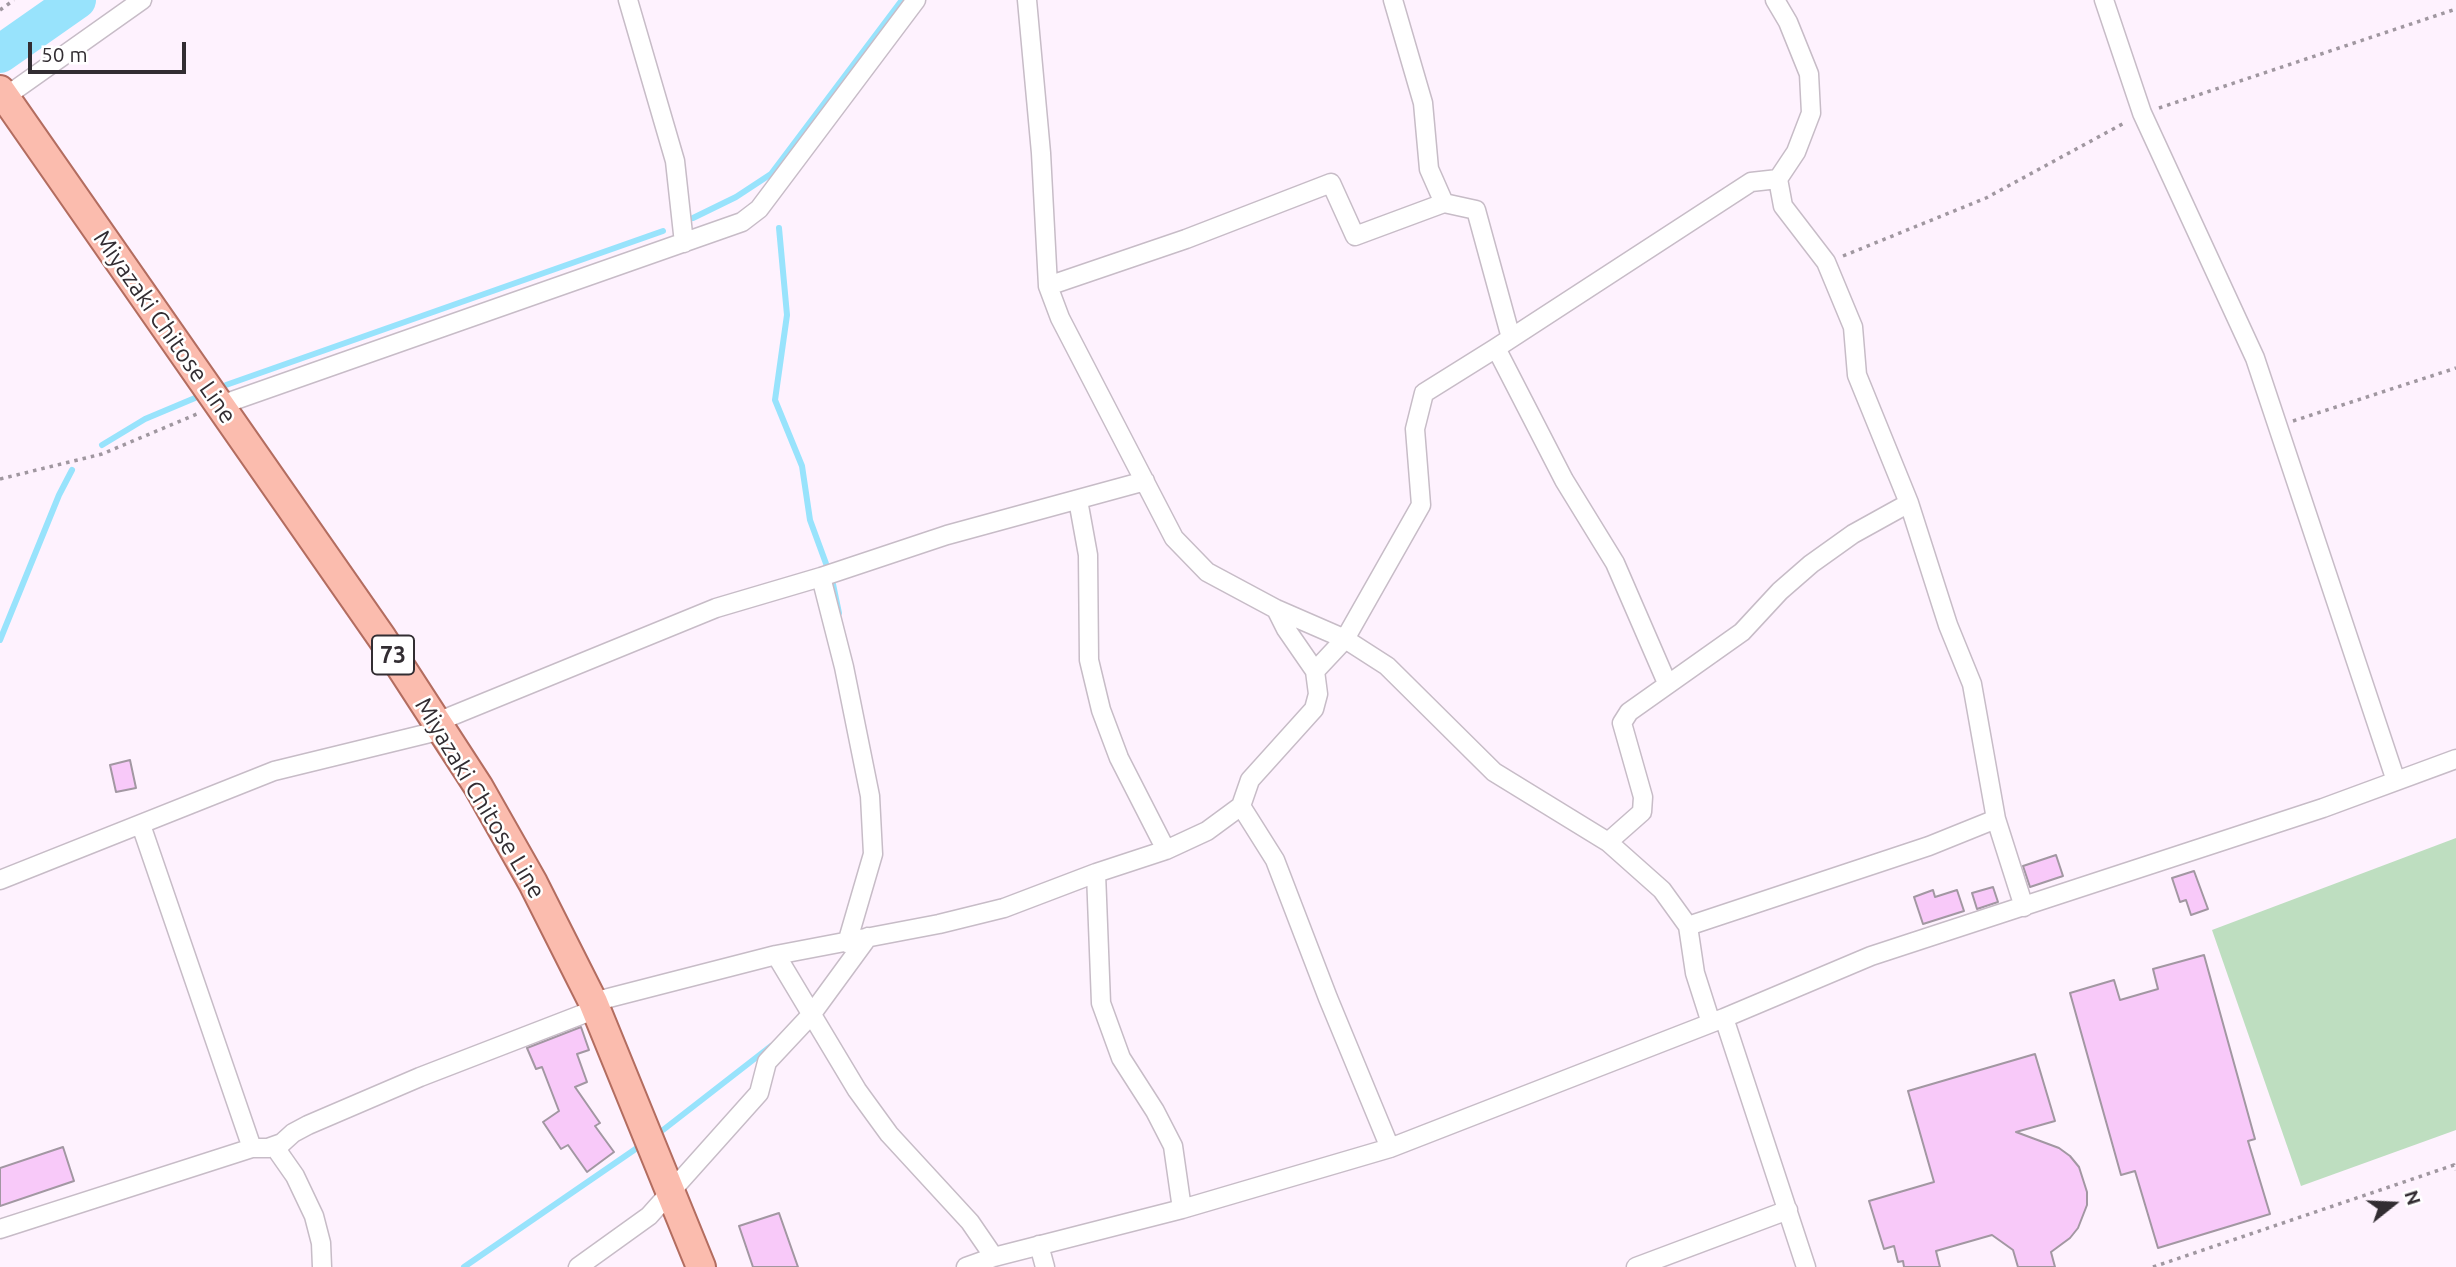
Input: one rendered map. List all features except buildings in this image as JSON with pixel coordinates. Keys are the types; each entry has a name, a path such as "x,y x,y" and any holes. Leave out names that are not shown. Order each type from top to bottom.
{"main road":[{"name":"Miyazaki Chitose Line","path":"2,93 382,638 478,786 533,883 595,1005 701,1267"}],"street":[{"path":"2,93 142,0"},
{"path":"628,0 675,161 684,243"},
{"path":"218,406 742,222 759,209 916,0"},
{"path":"1027,0 1041,153 1048,286 1060,318 1174,538 1207,572 1276,609 1345,639 1387,666 1494,772 1608,842 1662,890 1688,926 1695,973 1717,1020 1788,1210 1805,1267"},
{"path":"1393,0 1423,103 1429,169 1444,204"},
{"path":"1774,0 1788,22 1809,74 1811,113 1796,152 1778,180 1783,206 1826,262 1853,327 1857,375 1909,503 1948,625 1972,684 1996,819 2024,907"},
{"path":"2104,0 2142,113 2255,358 2396,781"},
{"path":"1315,671 1345,639 1421,505 1415,429 1424,393 1751,182 1778,180"},
{"path":"1048,286 1186,239 1331,183 1355,236 1444,204 1476,210 1504,343 1564,480 1615,563 1667,683"},
{"path":"0,880 274,771 440,726 716,608 947,535 1146,481"},
{"path":"1078,500 1088,555 1089,660 1101,710 1119,758 1166,850"},
{"path":"1608,842 1642,812 1643,797 1622,723 1629,712 1742,632 1780,591 1811,564 1853,534 1909,503"},
{"path":"821,577 844,667 870,796 873,855 847,943"},
{"path":"0,1228 252,1148 274,1146 308,1125 595,1005 776,955 847,943 1004,908 1166,850 1207,831 1241,806 1250,780 1314,709 1318,694 1315,671 1286,629 1276,609"},
{"path":"966,1267 1038,1245 1182,1209 1390,1147 1717,1020 1871,956 2323,808 2456,760"},
{"path":"1241,806 1275,860 1328,998 1390,1147"},
{"path":"1688,926 1929,846 1996,819"},
{"path":"141,825 252,1148"},
{"path":"1096,873 1101,1003 1121,1058 1155,1111 1172,1146 1182,1209"},
{"path":"579,1267 649,1216 759,1093 767,1062 811,1015 868,937"},
{"path":"776,955 857,1090 889,1134 970,1222 994,1257"},
{"path":"274,1146 295,1176 314,1216 322,1267"},
{"path":"1636,1267 1788,1210"},
{"path":"1038,1245 1045,1267"}],"path":[{"path":"0,10 14,0"},
{"path":"2278,426 2456,368"},
{"path":"0,479 102,454 218,406"},
{"path":"2153,1267 2454,1165 2456,1170"}],"green space":[{"path":"2456,838 2456,1130 2301,1186 2212,930"}],"waterway":[{"path":"0,54 77,0"},
{"path":"693,218 736,197 771,174 902,0"},
{"path":"779,228 787,315 775,400 802,466 810,520 828,569"},
{"path":"226,385 663,231"},
{"path":"102,445 145,419 195,398"},
{"path":"0,640 59,495 72,470"},
{"path":"833,584 839,613"},
{"path":"663,1130 771,1046"},
{"path":"464,1267 637,1148"}]}
